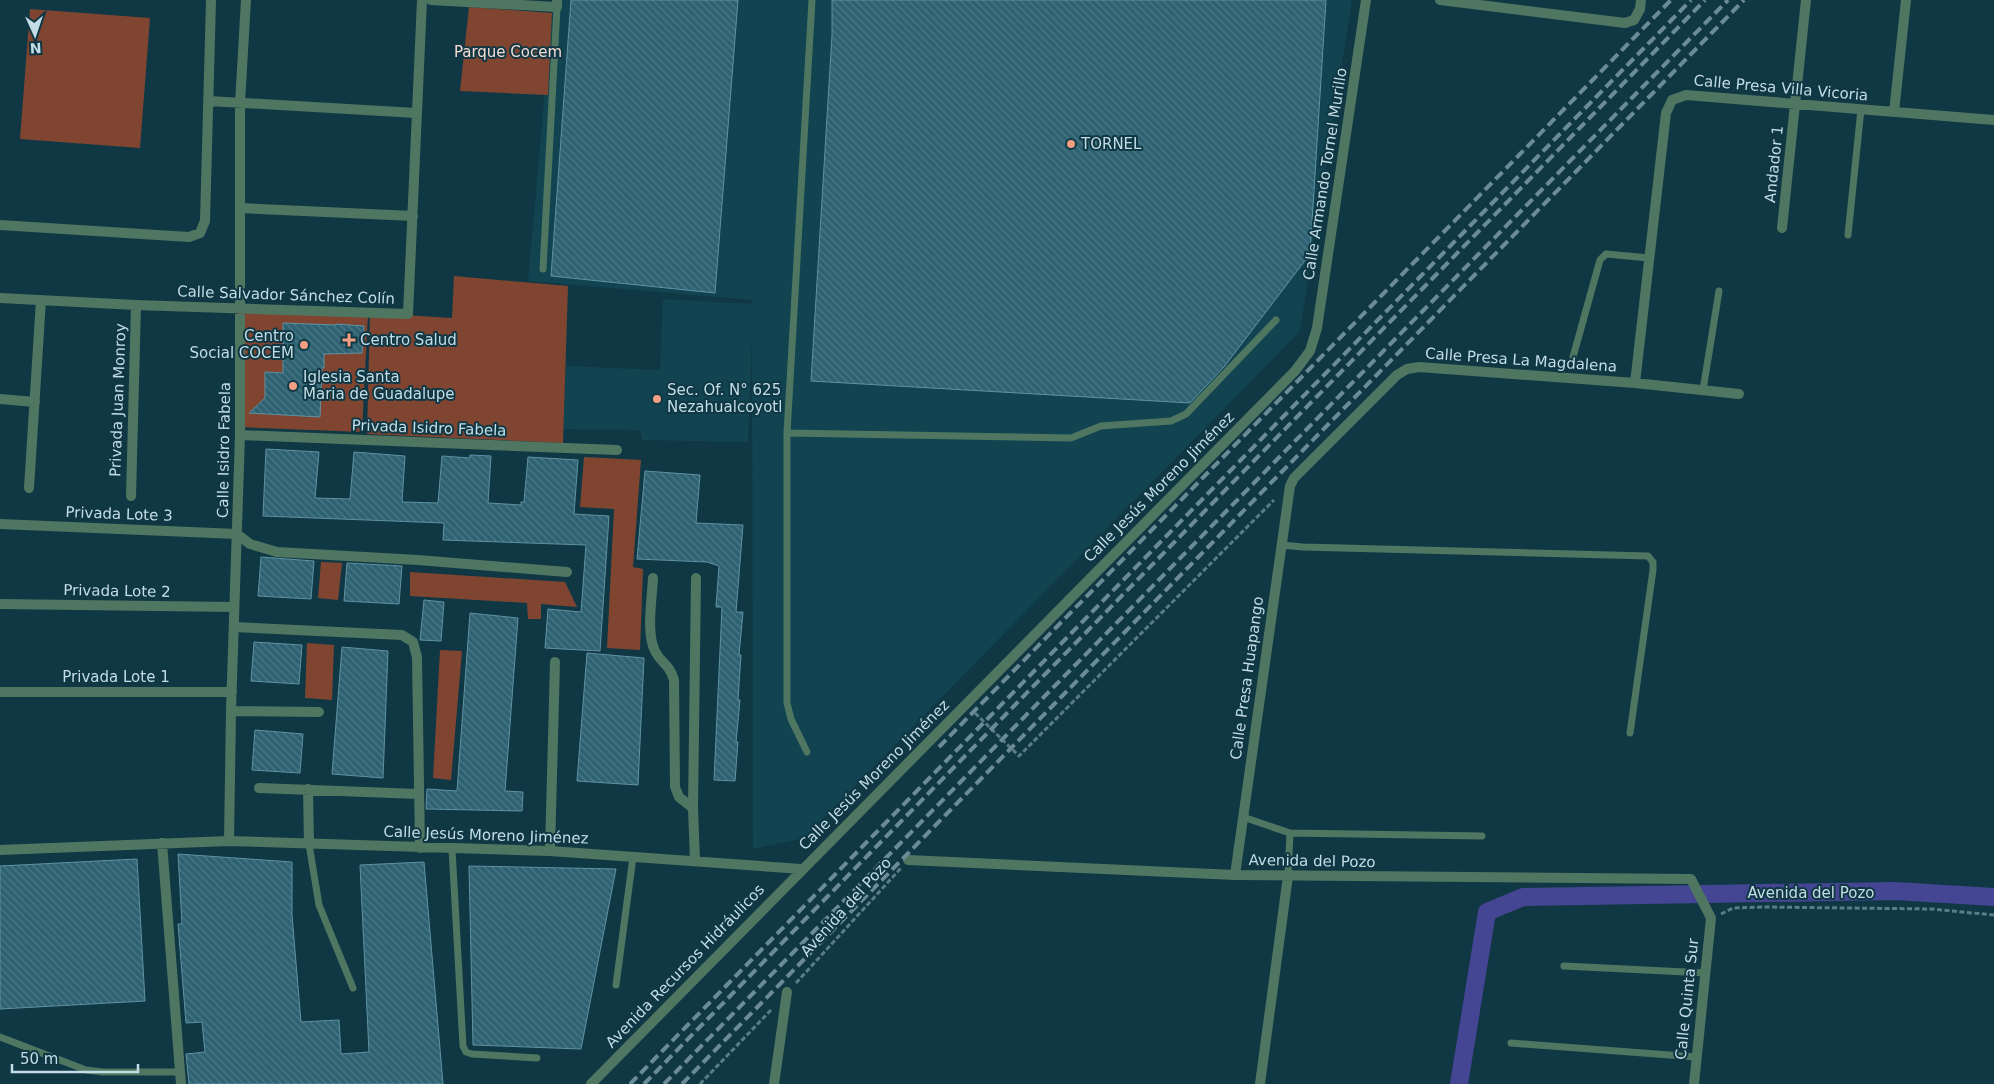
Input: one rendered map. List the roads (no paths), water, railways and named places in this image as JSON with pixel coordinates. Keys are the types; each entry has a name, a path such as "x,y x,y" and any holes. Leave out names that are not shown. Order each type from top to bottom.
{"street":[{"path":"0,225 189,237 200,233 205,222 211,0"},
{"name":"Calle Isidro Fabela","path":"229,841 231,711 240,436 240,103 246,0"},
{"name":"Calle Salvador Sánchez Colín","path":"0,298 136,305 408,314 422,0"},
{"path":"431,0 557,3"},
{"name":"Calle Armando Tornel Murillo","path":"1310,351 1317,328 1366,0"},
{"path":"1440,0 1625,23 1634,20 1640,9 1641,0"},
{"name":"Andador 1","path":"1782,228 1806,0"},
{"path":"1894,112 1906,0"},
{"name":"Calle Presa Villa Vicoria","path":"1635,382 1666,113 1672,100 1686,95 1994,120"},
{"path":"209,101 416,113"},
{"path":"240,208 412,216"},
{"path":"29,488 41,300"},
{"name":"Privada Juan Monroy","path":"131,496 136,305"},
{"name":"Calle Jesús Moreno Jiménez","path":"0,850 229,841 550,851 801,869 1295,371 1310,351"},
{"name":"Calle Presa La Magdalena","path":"1290,486 1294,478 1396,375 1407,369 1419,367 1635,382 1739,394"},
{"path":"0,400 35,402"},
{"name":"Privada Isidro Fabela","path":"240,436 617,450"},
{"name":"Calle Presa Huapango","path":"1235,875 1290,486"},
{"name":"Privada Lote 3","path":"0,524 237,534"},
{"path":"237,534 250,544 277,552 567,572"},
{"path":"653,578 650,641 656,654 671,669 674,680 674,787 679,797 693,808"},
{"path":"695,861 693,808 696,578"},
{"name":"Privada Lote 2","path":"0,604 234,607"},
{"path":"234,627 402,635 413,642 417,657 420,848"},
{"path":"550,851 555,662"},
{"name":"Privada Lote 1","path":"0,692 232,692"},
{"path":"231,711 319,712"},
{"path":"259,788 418,794"},
{"path":"308,790 308,844"},
{"path":"162,843 181,1084"},
{"name":"Avenida del Pozo","path":"908,860 1235,875 1691,879 1709,914"},
{"name":"Avenida Recursos Hidráulicos","path":"591,1084 801,869"},
{"path":"1260,1084 1288,876"},
{"name":"Calle Quinta Sur","path":"1694,1084 1706,973 1709,914"},
{"path":"774,1084 787,992"}],"lane":[{"path":"808,752 791,719 787,703 787,433 812,0"},
{"path":"543,269 557,3"},
{"path":"1848,235 1861,109"},
{"path":"1573,358 1600,260 1606,254 1649,258"},
{"path":"1703,390 1719,291"},
{"path":"787,433 1071,438 1101,426 1171,421 1186,414 1276,320"},
{"path":"1281,545 1303,548 1648,556 1653,562 1653,570 1630,733"},
{"path":"1243,817 1290,833 1482,836"},
{"path":"1288,876 1290,833"},
{"path":"308,844 319,905 353,988"},
{"path":"452,848 463,1046 466,1052 472,1054 537,1058"},
{"path":"616,985 633,857"},
{"path":"1564,966 1706,973"},
{"path":"0,1037 86,1070 104,1072 180,1072"},
{"path":"1511,1043 1696,1057"}],"waterway":[{"path":"1459,1084 1487,912 1523,897 1895,891 1994,897"}],"railway":[{"path":"939,747 1671,0"},
{"path":"630,1084 1691,0"},
{"path":"644,1084 1705,0"},
{"path":"664,1084 1728,0"},
{"path":"682,1084 1744,0"}],"place":[{"name":"TORNEL","path":"1071,144"},
{"name":"Centro Salud","path":"349,340"},
{"name":"Centro Social COCEM","path":"304,345"},
{"name":"Iglesia Santa Maria de Guadalupe","path":"293,386"},
{"name":"Sec. Of. N° 625 Nezahualcoyotl","path":"657,399"}],"park label":[{"name":"Parque Cocem","path":"508,52"}]}
